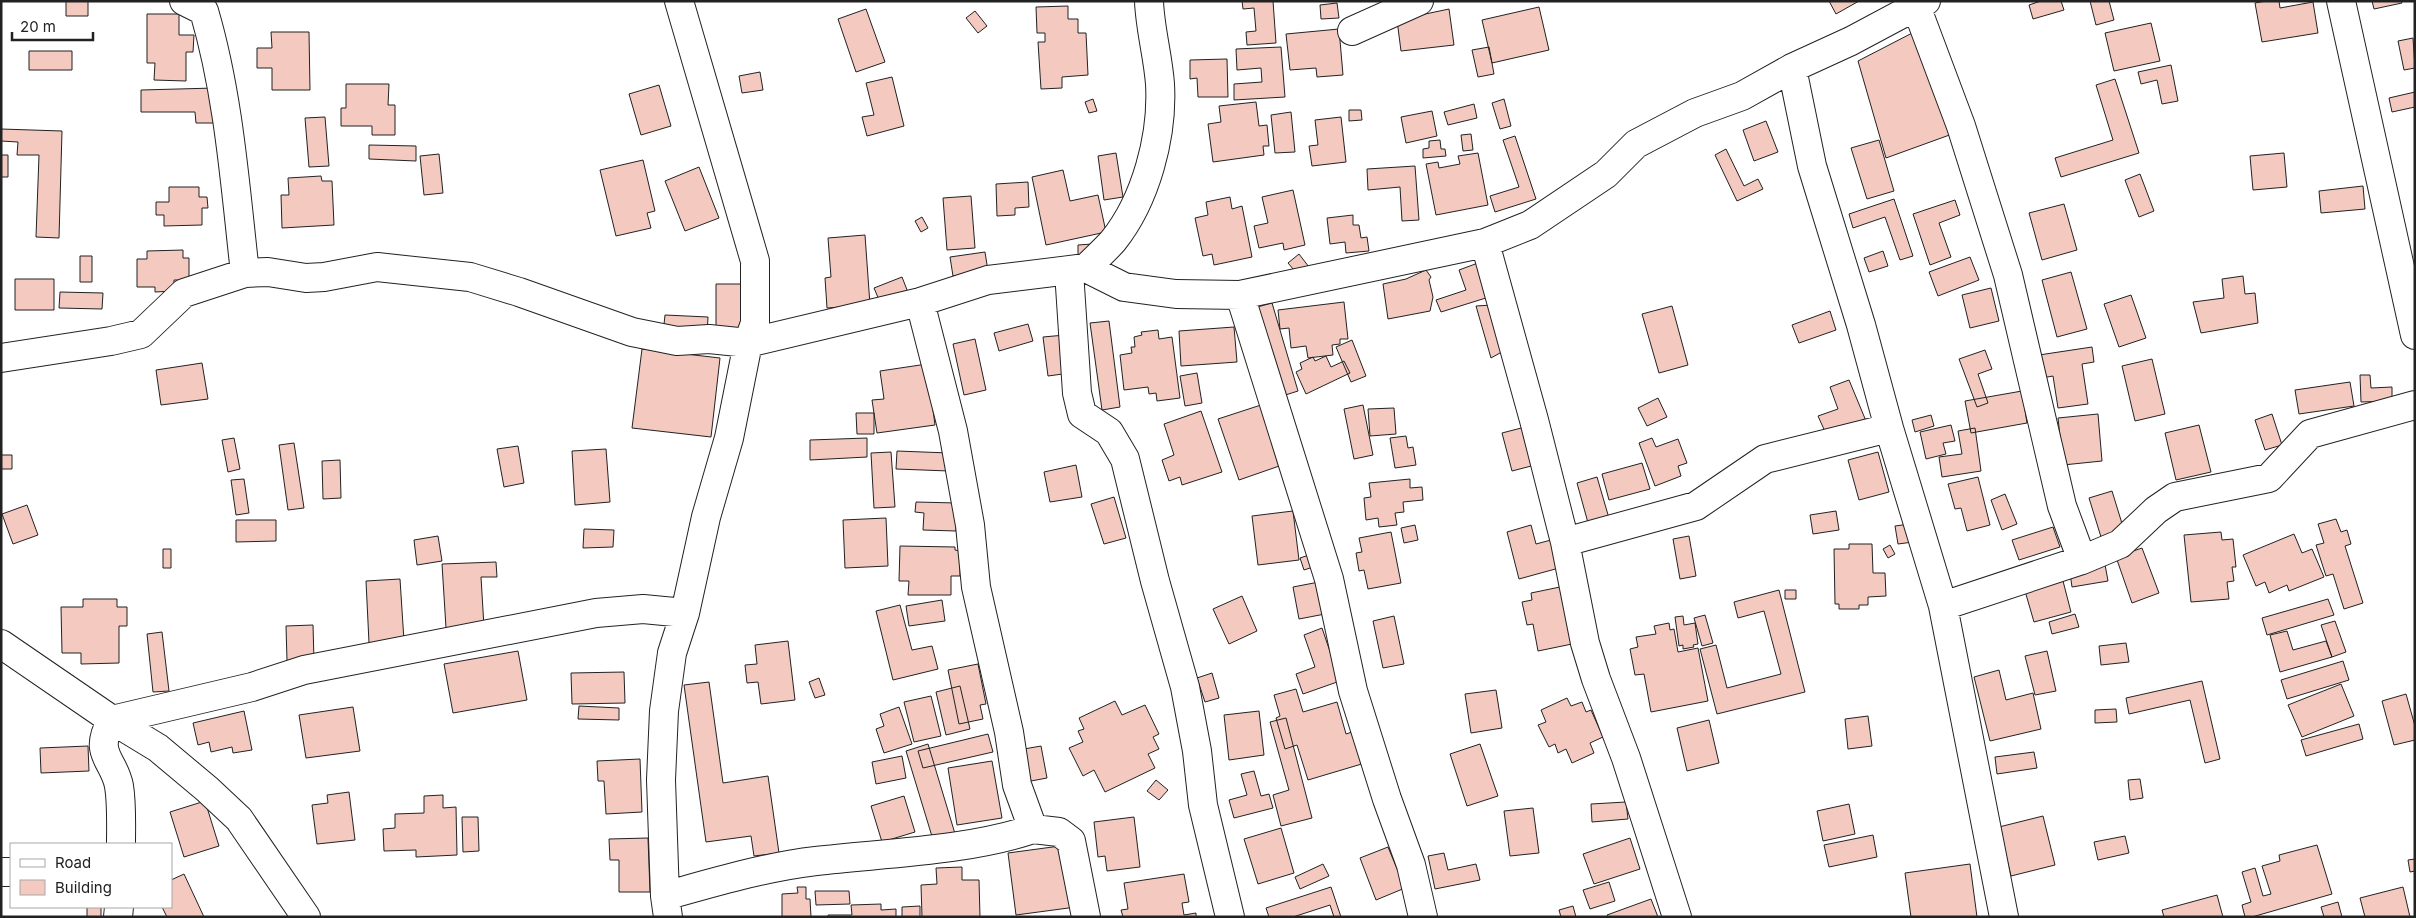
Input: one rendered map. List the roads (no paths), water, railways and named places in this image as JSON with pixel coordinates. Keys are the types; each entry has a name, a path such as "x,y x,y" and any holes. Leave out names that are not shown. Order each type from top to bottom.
{"street":[{"path":"184,1 204,11 210,29 227,107 245,273"},
{"path":"679,1 755,261 755,323 748,343 729,438 706,517 684,613 672,653 664,711 661,780 666,906 742,874 805,862 915,851 1011,836 1033,829 1059,832 1071,842 1086,917"},
{"path":"1077,269 1113,240 1138,198 1147,177 1156,145 1161,113 1160,82 1149,1"},
{"path":"1352,31 1419,1"},
{"path":"2341,1 2415,335"},
{"path":"1,358 111,341 141,334 184,293 245,273 268,272 306,278 324,277 377,267 470,277 519,292 632,332 677,341 709,339 748,343 920,302 988,280 1077,269 1124,287 1176,294 1240,295 1485,243 1538,220 1606,174 1636,144 1695,113 1742,96 1910,5 1961,126 2008,275 2062,506 2082,560"},
{"path":"1792,68 1812,166 1861,325 1888,428 1943,606 2004,917"},
{"path":"1485,243 1534,420 1565,542 1585,643 1596,679 1626,758 1677,917"},
{"path":"1077,269 1077,393 1082,414 1109,432 1125,459 1154,581 1185,687 1197,751 1203,805 1230,917"},
{"path":"1240,295 1329,579 1353,691 1387,798 1411,865 1423,917"},
{"path":"920,302 952,431 970,525 976,587 1009,732 1017,784 1033,829"},
{"path":"1943,606 2082,560 2120,544 2156,510 2175,497 2269,478 2310,434 2415,405"},
{"path":"1565,542 1696,506 1765,459 1888,428"},
{"path":"121,843 118,784 105,757 107,728 112,720 252,687 304,670 596,613 643,609 684,613"},
{"path":"1,644 112,720 158,748 239,819 306,917"}]}
